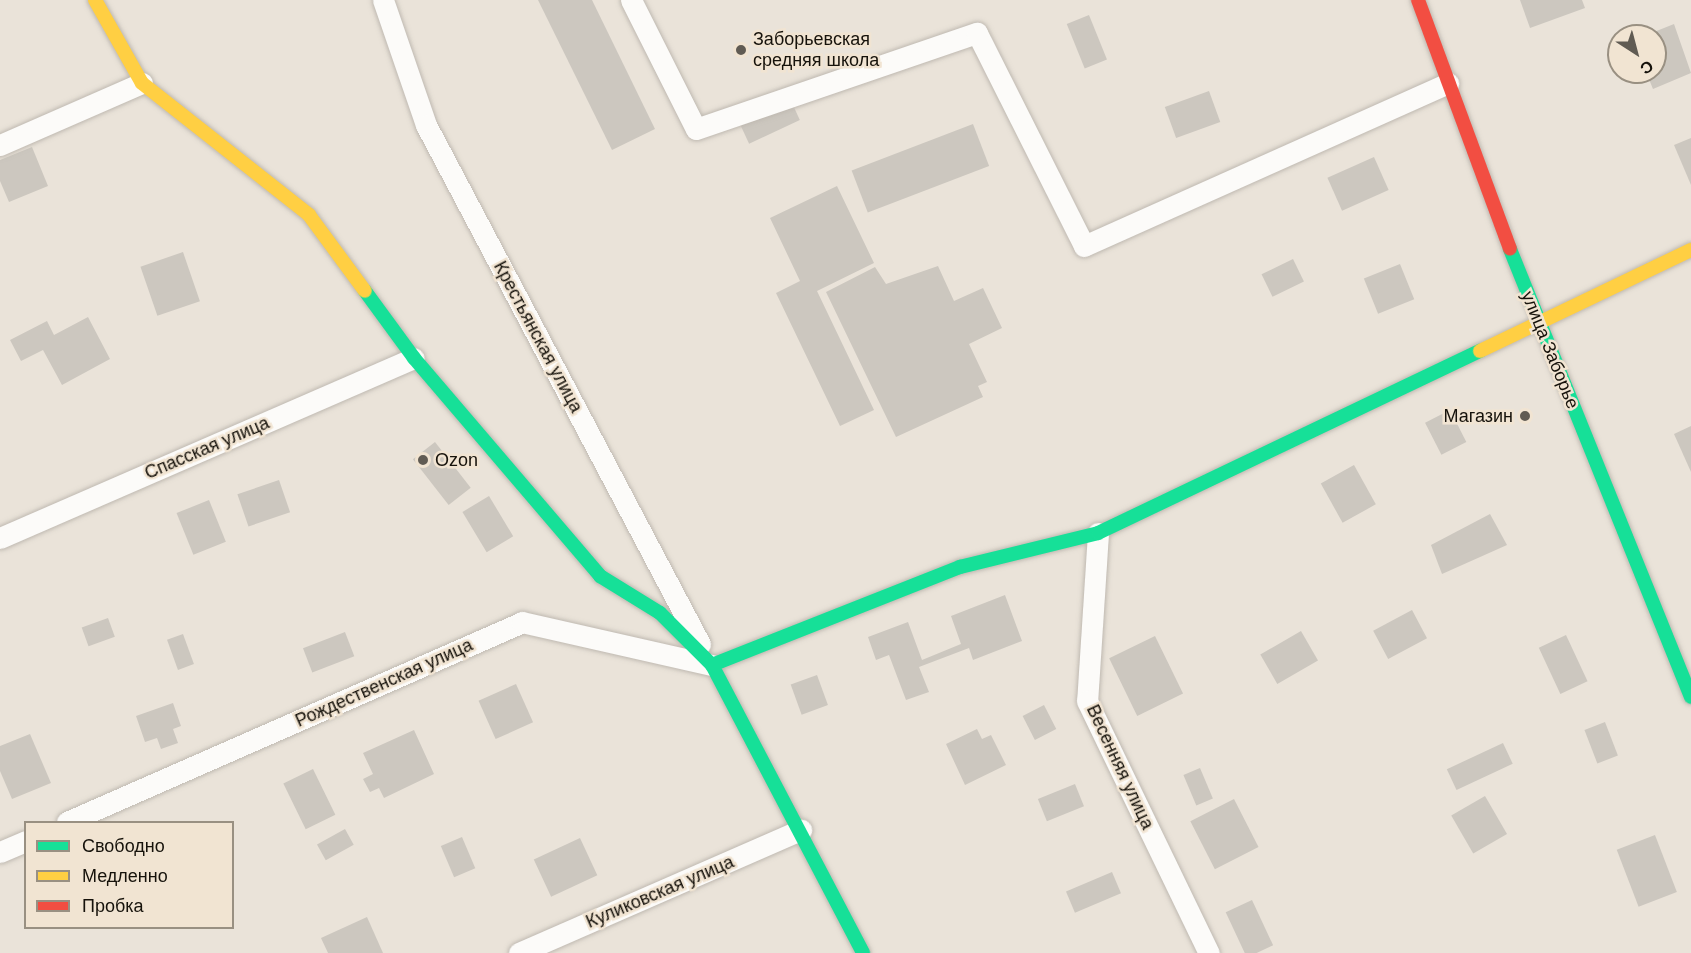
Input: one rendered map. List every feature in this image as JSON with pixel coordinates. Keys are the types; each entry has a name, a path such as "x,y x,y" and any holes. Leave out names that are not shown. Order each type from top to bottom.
{"street":[{"path":"95,0 142,83 309,216 414,358 600,576 660,613 712,665 801,830 863,953"},
{"name":"Крестьянская улица","path":"383,0 426,125 712,665"},
{"path":"631,0 696,129 977,33 1084,246 1448,83"},
{"name":"улица Заборье","path":"1418,0 1538,324 1691,697"},
{"path":"0,145 142,83"},
{"path":"712,665 960,567 1098,533 1691,250"},
{"name":"Спасская улица","path":"0,538 414,358"},
{"name":"Весенняя улица","path":"1098,533 1087,701 1209,953"},
{"name":"Рождественская улица","path":"69,821 522,622 712,665"},
{"name":"Куликовская улица","path":"519,953 801,830"},
{"path":"0,852 24,842"}],"building":[{"path":"538,0 592,0 655,129 612,150"},
{"path":"1520,0 1582,0 1585,8 1530,28"},
{"path":"1089,15 1107,60 1085,68 1067,24"},
{"path":"1674,24 1691,73 1667,83 1667,27"},
{"path":"1651,84 1665,84 1653,89"},
{"path":"1209,91 1220,122 1176,138 1165,107"},
{"path":"791,101 800,120 749,144 740,125"},
{"path":"973,124 989,166 868,213 852,171"},
{"path":"1691,138 1691,185 1674,145"},
{"path":"32,147 48,186 9,202 0,181 0,160"},
{"path":"1374,157 1389,190 1342,211 1327,178"},
{"path":"837,186 874,263 817,291 874,410 840,426 776,293 800,281 770,218"},
{"path":"183,252 200,301 157,316 140,267"},
{"path":"1293,259 1304,281 1273,297 1262,274"},
{"path":"1400,264 1414,299 1378,314 1364,279"},
{"path":"938,266 954,301 983,288 1002,328 969,344 987,382 978,386 983,397 896,437 826,292 875,267 886,284"},
{"path":"88,317 110,359 62,385 43,350 21,361 10,340 47,321 54,335"},
{"path":"1450,410 1466,442 1441,455 1425,423"},
{"path":"1691,426 1691,472 1674,434"},
{"path":"435,442 471,488 449,505 413,459"},
{"path":"1354,465 1376,504 1343,523 1321,483"},
{"path":"279,480 290,512 248,526 237,494"},
{"path":"489,496 513,536 487,552 462,512"},
{"path":"209,500 226,542 193,555 177,513"},
{"path":"1490,514 1507,545 1442,574 1431,545"},
{"path":"1005,595 1022,641 973,660 969,648 919,667 929,692 906,700 889,655 876,660 868,637 908,622 922,660 961,644 951,616"},
{"path":"1412,610 1427,638 1388,659 1373,631"},
{"path":"108,618 115,637 89,646 82,628"},
{"path":"1301,631 1318,660 1277,684 1260,654"},
{"path":"345,632 354,656 312,672 303,648"},
{"path":"183,634 194,664 178,670 167,640"},
{"path":"1566,635 1588,681 1560,694 1539,648"},
{"path":"1155,636 1183,694 1137,716 1109,658"},
{"path":"817,675 828,705 802,715 791,685"},
{"path":"516,684 533,722 496,739 479,701"},
{"path":"173,703 181,726 173,729 178,743 161,749 157,738 145,742 136,716"},
{"path":"1044,705 1056,729 1035,740 1023,716"},
{"path":"1605,722 1618,756 1597,763 1584,730"},
{"path":"977,729 982,739 991,735 1006,765 965,785 946,744"},
{"path":"414,730 434,774 384,798 379,788 370,792 363,779 373,774 363,753"},
{"path":"30,734 51,783 12,799 0,771 0,746"},
{"path":"1503,743 1513,764 1457,790 1447,769"},
{"path":"1200,768 1213,798 1196,805 1183,775"},
{"path":"313,769 335,815 306,829 283,783"},
{"path":"1075,784 1084,806 1047,821 1038,799"},
{"path":"1485,796 1507,834 1473,854 1451,816"},
{"path":"1234,799 1259,847 1215,869 1190,821"},
{"path":"345,829 354,845 326,860 317,845"},
{"path":"1655,835 1677,892 1639,907 1617,850"},
{"path":"462,837 475,868 454,877 441,846"},
{"path":"580,838 597,875 551,897 534,860"},
{"path":"1112,872 1121,893 1075,913 1066,892"},
{"path":"1252,900 1273,945 1257,953 1245,953 1226,912"},
{"path":"367,917 383,953 328,953 321,938"}],"traffic: fast":[{"path":"1510,249 1691,697"},
{"path":"365,291 414,358 600,576 660,613 712,665 863,953"},
{"path":"712,665 960,567 1098,533 1480,351"}],"traffic: slow":[{"path":"95,0 142,83 309,215 365,291"},
{"path":"1480,351 1691,250"}],"traffic: jam":[{"path":"1418,0 1510,249"}],"place":[{"name":"Заборьевская средняя школа","path":"741,50"},
{"name":"Магазин","path":"1525,416"},
{"name":"Ozon","path":"423,460"}]}
